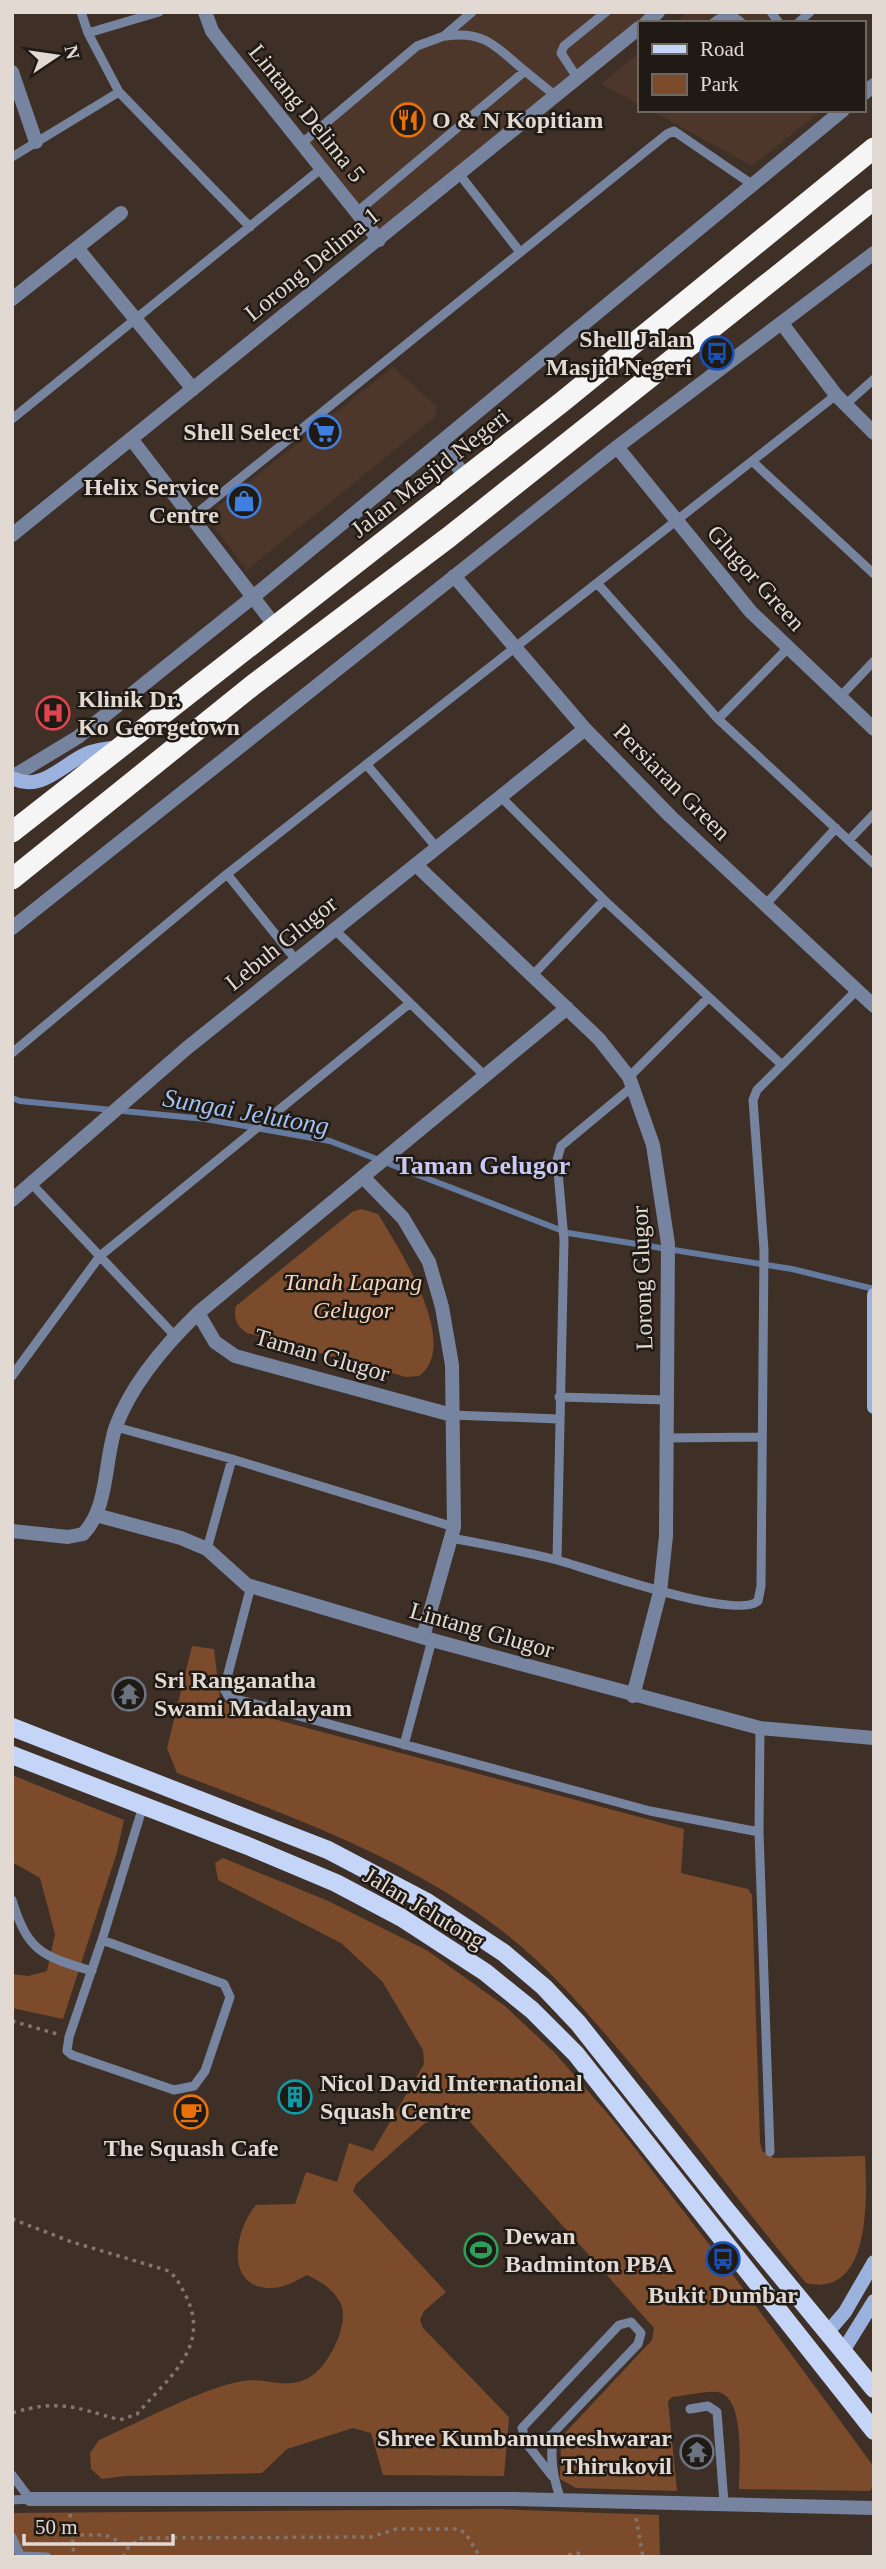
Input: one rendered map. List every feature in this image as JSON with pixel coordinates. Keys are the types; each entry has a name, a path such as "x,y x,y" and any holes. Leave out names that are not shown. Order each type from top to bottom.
{"highway":[{"name":"Jalan Masjid Negeri","path":"12,832 466,477 874,148"},
{"path":"12,879 254,685 480,512 874,199"}],"main road":[{"name":"Jalan Jelutong","path":"12,1727 328,1850 427,1902 504,1953 544,1987 578,2023 833,2343 874,2389"},
{"name":"Jalan Jelutong","path":"12,1755 336,1883 402,1918 485,1972 532,2010 576,2054 874,2431"},
{"path":"783,2315 802,2331 833,2343 840,2390"}],"street":[{"name":"Lintang Delima 5","path":"205,12 212,31 379,240"},
{"name":"Lorong Delima 1","path":"12,535 638,29"},
{"path":"12,72 36,142"},
{"path":"125,745 89,752 35,783 23,784 12,778 78,737 253,597 841,112"},
{"path":"12,299 121,213"},
{"path":"77,248 193,389"},
{"path":"12,928 617,447 783,325 874,253"},
{"path":"783,325 841,400 874,433"},
{"path":"132,440 275,626"},
{"path":"440,444 466,477"},
{"name":"Glugor Green","path":"617,447 676,523 751,612 874,729"},
{"name":"Persiaran Green","path":"454,576 585,729 670,816 868,997"},
{"name":"Lebuh Glugor","path":"12,1200 125,1100 585,729"},
{"name":"Lorong Glugor","path":"416,864 599,1039 630,1082 653,1145 668,1244 666,1536 660,1592 633,1696"},
{"path":"12,1531 68,1537 83,1534 96,1515 116,1427 129,1399 175,1336 198,1313 567,1008"},
{"path":"367,1174 402,1218 429,1262 442,1307 452,1365 453,1532 428,1638"},
{"path":"874,1295 874,1407"},
{"name":"Taman Glugor","path":"198,1313 215,1342 235,1356 452,1415"},
{"name":"Lintang Glugor","path":"96,1515 207,1549 240,1580 251,1586 428,1638 633,1696 760,1728 874,1738"},
{"path":"833,2343 845,2312 874,2262"},
{"path":"833,2343 874,2301"},
{"path":"30,2499 561,2500 874,2508"}],"lane":[{"path":"81,12 88,33 119,92 250,227"},
{"path":"88,33 159,12"},
{"path":"444,36 472,12"},
{"path":"579,79 561,53 564,46 606,12"},
{"path":"715,21 720,16 729,16 738,21"},
{"path":"301,144 417,46 444,36 477,35 557,97"},
{"path":"357,212 525,71"},
{"path":"12,157 119,92"},
{"path":"191,518 674,131 753,185"},
{"path":"12,419 137,321 321,168"},
{"path":"460,175 520,252"},
{"path":"12,1053 227,874 516,650 752,461 874,379"},
{"path":"752,461 874,574"},
{"path":"597,583 718,719 874,864"},
{"path":"718,719 788,648"},
{"path":"840,697 874,661"},
{"path":"367,765 437,848"},
{"path":"500,796 604,900 781,1064"},
{"path":"849,840 874,814"},
{"path":"765,904 836,828"},
{"path":"227,874 296,960"},
{"path":"533,975 604,900"},
{"path":"334,929 484,1075"},
{"path":"116,1427 232,1459 453,1532 660,1592 743,1607 758,1601 761,1586 764,1250 753,1100 757,1090 781,1064 868,997"},
{"path":"557,1560 564,1240 557,1160 561,1146 630,1082 708,998"},
{"path":"12,1376 100,1256 410,1003"},
{"path":"30,1182 175,1336"},
{"path":"559,1397 667,1400"},
{"path":"452,1415 558,1419"},
{"path":"667,1438 762,1437"},
{"path":"207,1549 232,1459"},
{"path":"251,1586 224,1689 225,1695 650,1811 760,1832"},
{"path":"404,1745 428,1638"},
{"path":"760,1728 760,1832 769,2152"},
{"path":"102,1940 224,1984 230,1997 213,2048 200,2080 184,2090 173,2090 72,2055 68,2051 69,2037 143,1806"},
{"path":"12,1900 19,1922 43,1955 92,1971"},
{"path":"530,2448 548,2439 638,2344 641,2333 636,2326 631,2322 619,2325 525,2423 522,2435 530,2448 552,2476 561,2500"},
{"path":"690,2409 708,2406 717,2412 724,2503"},
{"path":"552,2476 552,2441 555,2431"},
{"path":"12,2475 30,2499"},
{"path":"12,2501 30,2499"},
{"path":"12,2538 21,2556 47,2557"}],"path":[{"path":"12,2021 69,2037"},
{"path":"12,2219 72,2242 169,2271 177,2278 194,2313 195,2331 184,2359 137,2414 129,2419 120,2420 64,2404 43,2404 12,2413"},
{"path":"68,2498 74,2557"},
{"path":"632,2501 643,2557"},
{"path":"123,2557 129,2546 142,2538 370,2537 396,2529 459,2529 466,2533 480,2557"},
{"path":"72,2535 95,2533 129,2546"},
{"path":"560,2557 577,2553 587,2557"}],"shaded area":[{"path":"472,12 658,12 647,21 638,21 638,28 379,240 301,144 417,46 444,36"},
{"path":"687,12 764,12 771,21 677,21"},
{"path":"638,54 638,104 601,84"},
{"path":"654,112 820,112 752,166"},
{"path":"393,367 437,407 434,418 247,570 206,516"}],"green space":[{"name":"Tanah Lapang Gelugor","path":"361,1209 378,1214 422,1296 434,1342 430,1361 419,1376 406,1377 247,1333 236,1321 236,1306 352,1212"},
{"path":"192,1646 214,1649 220,1698 233,1708 684,1829 681,1873 748,1889 752,1895 762,2151 774,2158 865,2156 865,2218 861,2241 854,2260 843,2276 828,2284 806,2283 600,2028 546,1969 501,1930 426,1880 386,1859 303,1822 177,1773 167,1748"},
{"path":"12,1775 124,1820 117,1852 63,2019 12,2008 12,1974 28,1976 47,1971 55,1934 40,1878 12,1862"},
{"path":"223,1858 326,1900 428,1951 506,2007 554,2052 613,2120 736,2279 874,2467 874,2485 870,2491 739,2489 737,2418 733,2405 726,2396 717,2392 672,2397 668,2401 677,2491 576,2488 560,2479 561,2446 566,2432 652,2340 654,2328 454,2104 424,2124 356,2184 353,2191 446,2292 424,2311 420,2320 423,2328 509,2417 504,2476 383,2475 371,2433 353,2428 287,2449 262,2473 125,2476 102,2479 91,2469 90,2453 99,2440 171,2406 210,2390 243,2381 301,2381 310,2377 324,2363 336,2343 343,2321 340,2302 326,2286 307,2275 272,2288 256,2286 246,2279 240,2269 238,2256 243,2228 256,2205 295,2204 306,2172 337,2182 349,2143 373,2151 424,2064 423,2050 382,1981 341,1943 218,1880 215,1863"},
{"path":"496,2509 659,2515 660,2557 12,2557 12,2513"}],"waterway":[{"name":"Sungai Jelutong","path":"12,1098 20,1101 205,1119 330,1141 568,1233 792,1269 874,1289"}],"place":[{"name":"O & N Kopitiam","path":"408,120"},
{"name":"Shell Jalan Masjid Negeri","path":"717,353"},
{"name":"Shell Select","path":"324,432"},
{"name":"Helix Service Centre","path":"244,501"},
{"name":"Klinik Dr. Ko Georgetown","path":"53,713"},
{"name":"Sri Ranganatha Swami Madalayam","path":"129,1694"},
{"name":"Nicol David International Squash Centre","path":"295,2097"},
{"name":"The Squash Cafe","path":"191,2112"},
{"name":"Dewan Badminton PBA","path":"481,2250"},
{"name":"Bukit Dumbar","path":"723,2259"},
{"name":"Shree Kumbamuneeshwarar Thirukovil","path":"697,2452"}],"district":[{"name":"Taman Gelugor","path":"483,1165"}]}
